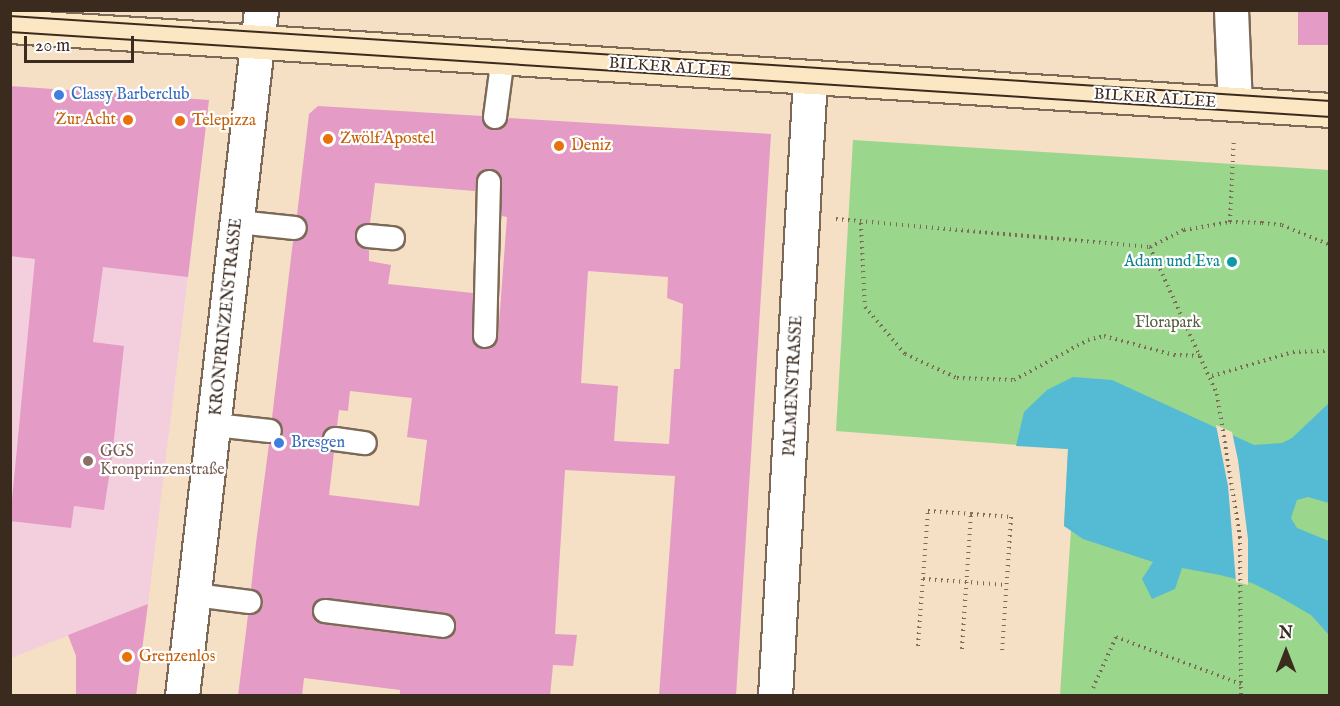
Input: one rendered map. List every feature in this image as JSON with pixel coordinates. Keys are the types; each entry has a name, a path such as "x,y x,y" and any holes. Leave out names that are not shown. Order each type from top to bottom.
{"street":[{"path":"1231,10 1234,104"},
{"name":"BILKER ALLEE","path":"10,26 259,26 503,57 1329,110"},
{"name":"KRONPRINZENSTRASSE","path":"182,696 215,425 259,26"},
{"name":"PALMENSTRASSE","path":"775,696 810,77"}],"lane":[{"path":"495,117 503,57"},
{"path":"485,336 489,182"},
{"path":"238,222 295,228"},
{"path":"368,236 393,238"},
{"path":"215,425 270,431"},
{"path":"335,439 365,443"},
{"path":"195,595 250,602"},
{"path":"325,611 442,626"}],"path":[{"path":"1230,222 1234,104"},
{"path":"804,214 861,223 1150,247 1184,230 1230,222 1282,225 1329,245"},
{"path":"861,223 865,307 905,354 957,378 1014,380 1088,340 1104,336 1174,355 1201,356"},
{"path":"1150,247 1212,376 1219,406 1239,526 1242,615 1241,696"},
{"path":"1212,376 1293,352 1329,351"},
{"path":"918,646 928,511 971,514 1011,517 1002,652"},
{"path":"962,649 971,514"},
{"path":"923,579 1007,585"},
{"path":"1092,688 1116,637 1241,684"}],"shaded area":[{"name":"GGS Kronprinzenstraße","path":"195,218 148,604 11,658 10,256"}],"green space":[{"name":"Florapark","path":"853,140 1329,170 1329,695 1060,695 1071,530 1064,526 1068,449 836,431"}],"water":[{"path":"1073,377 1112,380 1254,445 1282,443 1292,438 1329,403 1329,503 1308,497 1297,500 1291,518 1297,528 1329,541 1329,635 1311,615 1278,596 1252,583 1220,575 1182,568 1175,589 1152,599 1142,579 1153,562 1083,539 1064,526 1068,449 1016,446 1024,412 1047,390"}],"pier":[{"path":"1216,425 1232,432 1238,460 1248,539 1248,585 1236,582 1228,486"}],"building":[{"path":"1298,10 1329,10 1329,45 1298,45"},
{"path":"10,86 209,100 188,277 103,267 93,342 124,346 112,457 104,510 74,506 71,528 10,521 35,259 10,256"},
{"path":"318,106 482,116 486,127 494,130 505,126 509,118 771,134 736,696 659,696 675,476 565,470 555,634 577,635 573,666 553,665 550,696 400,696 400,690 304,678 302,696 238,696 248,615 256,614 263,604 262,596 251,589 269,444 276,443 283,433 282,425 272,418 293,241 301,240 308,230 307,222 297,215 309,114","holes":["490,169 501,176 502,216 507,217 498,337 492,348 484,349 477,347 472,336 473,293 388,284 391,265 369,261 369,250 360,247 355,236 357,228 370,223 375,183 475,191 478,174","588,271 668,277 667,298 683,304 680,369 674,369 669,444 614,441 618,386 581,383","350,391 412,398 407,437 427,440 419,506 329,495 334,452 323,445 322,437 329,427 337,426 339,410 348,411","320,598 445,613 455,620 456,628 449,638 441,639 323,624 316,621 312,610"]},
{"path":"148,604 136,696 76,696 76,656 68,635"}],"tram line":[{"path":"10,16 1330,101"},
{"path":"10,32 1330,117"}],"place":[{"name":"Classy Barberclub","path":"59,95"},
{"name":"Zur Acht","path":"128,120"},
{"name":"Telepizza","path":"180,121"},
{"name":"Zwölf Apostel","path":"328,139"},
{"name":"Deniz","path":"559,146"},
{"name":"Adam und Eva","path":"1232,262"},
{"name":"Bresgen","path":"279,443"},
{"name":"GGS Kronprinzenstraße","path":"88,461"},
{"name":"Grenzenlos","path":"127,657"}]}
